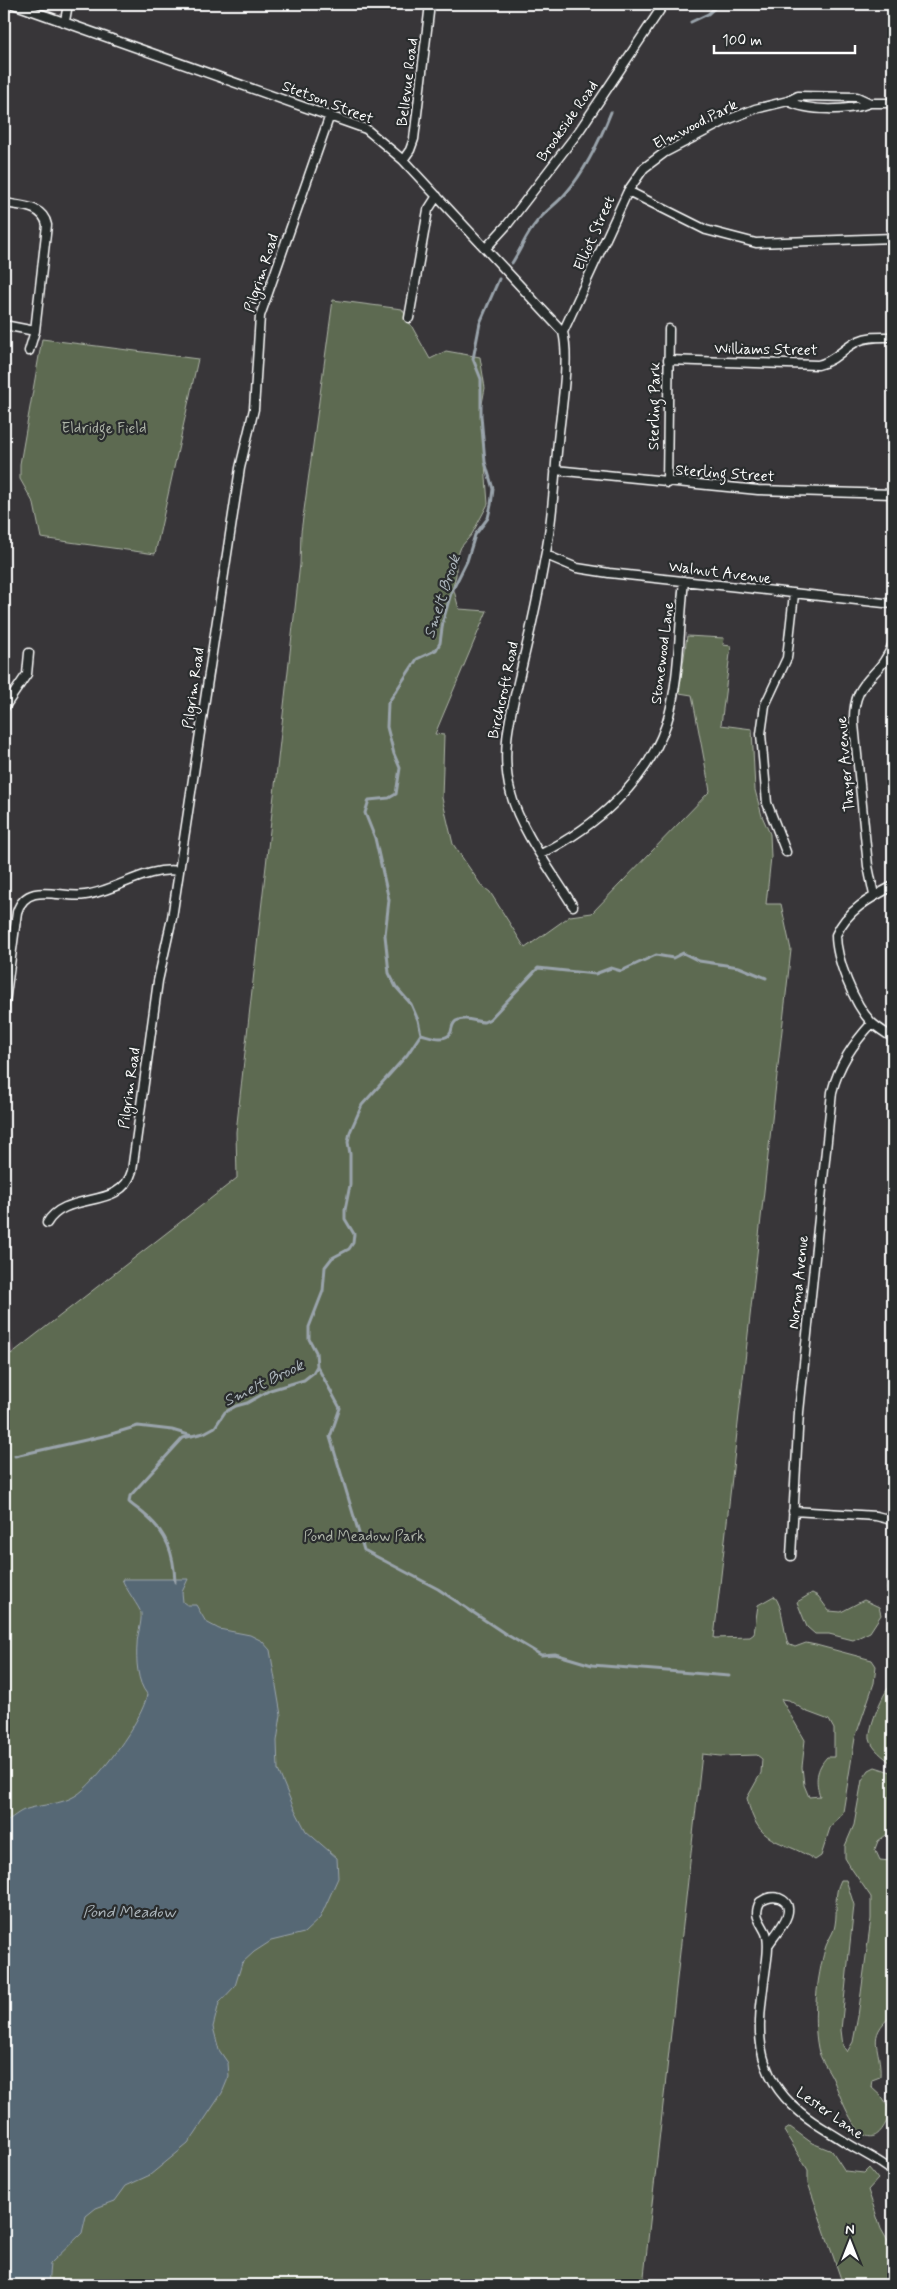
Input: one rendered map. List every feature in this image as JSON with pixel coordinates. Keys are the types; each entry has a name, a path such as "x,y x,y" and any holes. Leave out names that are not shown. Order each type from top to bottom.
{"street":[{"path":"4,13 7,4"},
{"name":"Stetson Street","path":"13,4 366,129 403,160 563,332"},
{"path":"65,21 68,4"},
{"name":"Bellevue Road","path":"403,160 410,150 414,139 430,4"},
{"name":"Brookside Road","path":"486,248 507,225 582,126 664,4"},
{"name":"Elmwood Park","path":"628,192 644,168 664,153 727,120 756,109 788,102 798,96 857,97 870,103"},
{"name":"Elmwood Park","path":"788,102 799,107 846,108 856,108 870,103 893,103"},
{"name":"Pilgrim Road","path":"47,1222 62,1208 116,1192 125,1186 131,1176 158,981 170,928 240,468 254,409 260,316 330,115"},
{"name":"Elliot Street","path":"546,555 566,342 563,332 628,192 706,230 756,243 893,238"},
{"path":"408,318 427,214 429,206 437,196"},
{"path":"4,203 34,208 42,213 47,229 36,331 29,351"},
{"path":"4,325 36,331"},
{"name":"Sterling Park","path":"667,482 669,329"},
{"name":"Williams Street","path":"668,360 818,365 833,360 856,342 875,337 893,337"},
{"name":"Sterling Street","path":"555,470 758,490 893,494"},
{"name":"Walnut Avenue","path":"546,555 577,568 893,604"},
{"name":"Birchcroft Road","path":"546,555 510,713 505,746 506,774 511,796 532,841 573,906"},
{"name":"Stonewood Lane","path":"541,854 580,832 620,797 643,769 656,746 666,725 672,700 684,581"},
{"path":"786,852 767,803 761,734 766,705 788,658 794,594"},
{"name":"Thayer Avenue","path":"874,895 868,866 854,724 854,703 862,686 885,661 893,643"},
{"path":"4,708 27,674 29,654"},
{"path":"4,1010 17,912 27,896 37,893 69,896 88,895 161,871 179,871"},
{"path":"893,886 874,895 850,914 836,935 842,965 857,999 872,1023 893,1038"},
{"name":"Norma Avenue","path":"791,1556 803,1368 832,1092 842,1063 851,1048 872,1023"},
{"path":"793,1511 876,1516 888,1519 893,1523"},
{"path":"892,1589 893,1572"},
{"name":"Lester Lane","path":"769,1944 788,1915 787,1907 782,1899 774,1897 766,1898 760,1902 756,1916 766,1932 769,1944 759,2029 762,2059 774,2085 802,2114 893,2172"}],"shaded area":[{"path":"4,1321 15,1351 4,1360"}],"green space":[{"name":"Pond Meadow Park","path":"333,300 402,309 430,359 446,351 480,357 485,388 481,409 488,504 472,534 461,547 456,560 456,575 453,587 459,609 487,611 435,734 444,735 442,798 453,844 481,885 490,892 525,948 570,916 592,913 710,791 692,695 679,693 687,636 724,638 723,645 731,646 721,725 752,729 755,790 762,816 770,834 771,857 766,904 781,904 791,950 714,1638 750,1637 754,1634 758,1605 774,1596 781,1611 788,1644 795,1647 806,1643 816,1645 872,1660 876,1666 874,1683 855,1738 843,1812 830,1828 821,1856 815,1860 772,1839 757,1825 747,1798 761,1773 762,1759 757,1755 720,1756 702,1754 643,2285 4,2285 4,1315 5,1335 11,1354 237,1178 236,1132 300,564 301,532","holes":["781,1699 789,1700 805,1711 829,1720 834,1729 834,1757 827,1757 818,1775 817,1785 820,1796 809,1797 804,1785 802,1767 805,1740"]},
{"name":"Eldridge Field","path":"42,339 198,359 155,554 41,538 34,504 20,479 20,464"},
{"path":"812,1593 818,1596 829,1611 841,1612 864,1600 879,1607 881,1615 870,1632 853,1640 829,1634 815,1634 807,1627 797,1602"},
{"path":"893,1682 893,1762 891,1763 873,1746 870,1733 877,1709"},
{"path":"875,1767 891,1772 893,1776 893,1830 878,1841 875,1849 880,1860 890,1861 893,1867 893,2014 879,2030 876,2043 880,2077 872,2080 871,2087 883,2098 891,2111 882,2129 874,2136 865,2135 850,2117 833,2079 820,2056 816,2036 815,2011 822,1961 835,1925 837,1891 841,1880 846,1880 854,1905 841,2030 843,2046 847,2052 853,2042 858,2016 871,1919 871,1897 845,1858 845,1846 854,1825 862,1780 869,1770"},
{"path":"790,2127 812,2143 832,2151 845,2171 864,2173 869,2168 878,2179 868,2190 881,2229 893,2250 893,2285 843,2285 808,2183 808,2170 784,2131"}],"water":[{"name":"Pond Meadow","path":"122,1579 188,1579 182,1592 183,1602 187,1605 196,1605 206,1622 219,1629 250,1635 262,1641 270,1650 281,1715 277,1741 278,1770 306,1831 337,1858 338,1878 320,1918 304,1933 271,1941 254,1952 242,1963 235,1986 219,2003 213,2027 219,2050 228,2063 229,2076 222,2093 188,2144 150,2175 126,2186 115,2201 96,2208 86,2216 82,2233 50,2264 48,2285 4,2285 4,1823 24,1810 63,1801 75,1796 84,1789 118,1750 138,1718 147,1694 139,1677 137,1664 137,1641 141,1613"}],"waterway":[{"name":"Smelt Brook","path":"691,22 708,14 719,4"},
{"name":"Smelt Brook","path":"512,263 532,228 580,175 597,144 611,112"},
{"name":"Smelt Brook","path":"175,1582 171,1553 164,1537 153,1522 129,1502 130,1496 183,1438 204,1433 215,1427 225,1412 247,1403 270,1390 304,1380 313,1373 317,1366 316,1352 309,1339 309,1327 323,1291 325,1267 332,1258 349,1249 353,1243 354,1234 345,1219 350,1185 348,1142 350,1132 362,1105 407,1055 421,1034 418,1020 411,1004 396,987 389,973 385,935 389,900 375,838 365,813 369,800 389,798 396,794 400,768 387,727 388,703 417,659 436,650 440,643 443,621 451,593 467,561 475,535 488,518 493,489 485,462 481,416 481,379 473,359 480,323 499,279"},
{"path":"421,1034 442,1038 449,1035 456,1021 467,1019 484,1022 490,1019 538,968 595,974 611,968 621,971 656,955 673,958 683,953 699,961 739,967 766,978"},
{"path":"317,1366 340,1408 330,1437 364,1550 438,1589 541,1655 555,1654 592,1665 729,1676"},
{"path":"15,1456 108,1435 138,1426 172,1430 192,1436"}]}
